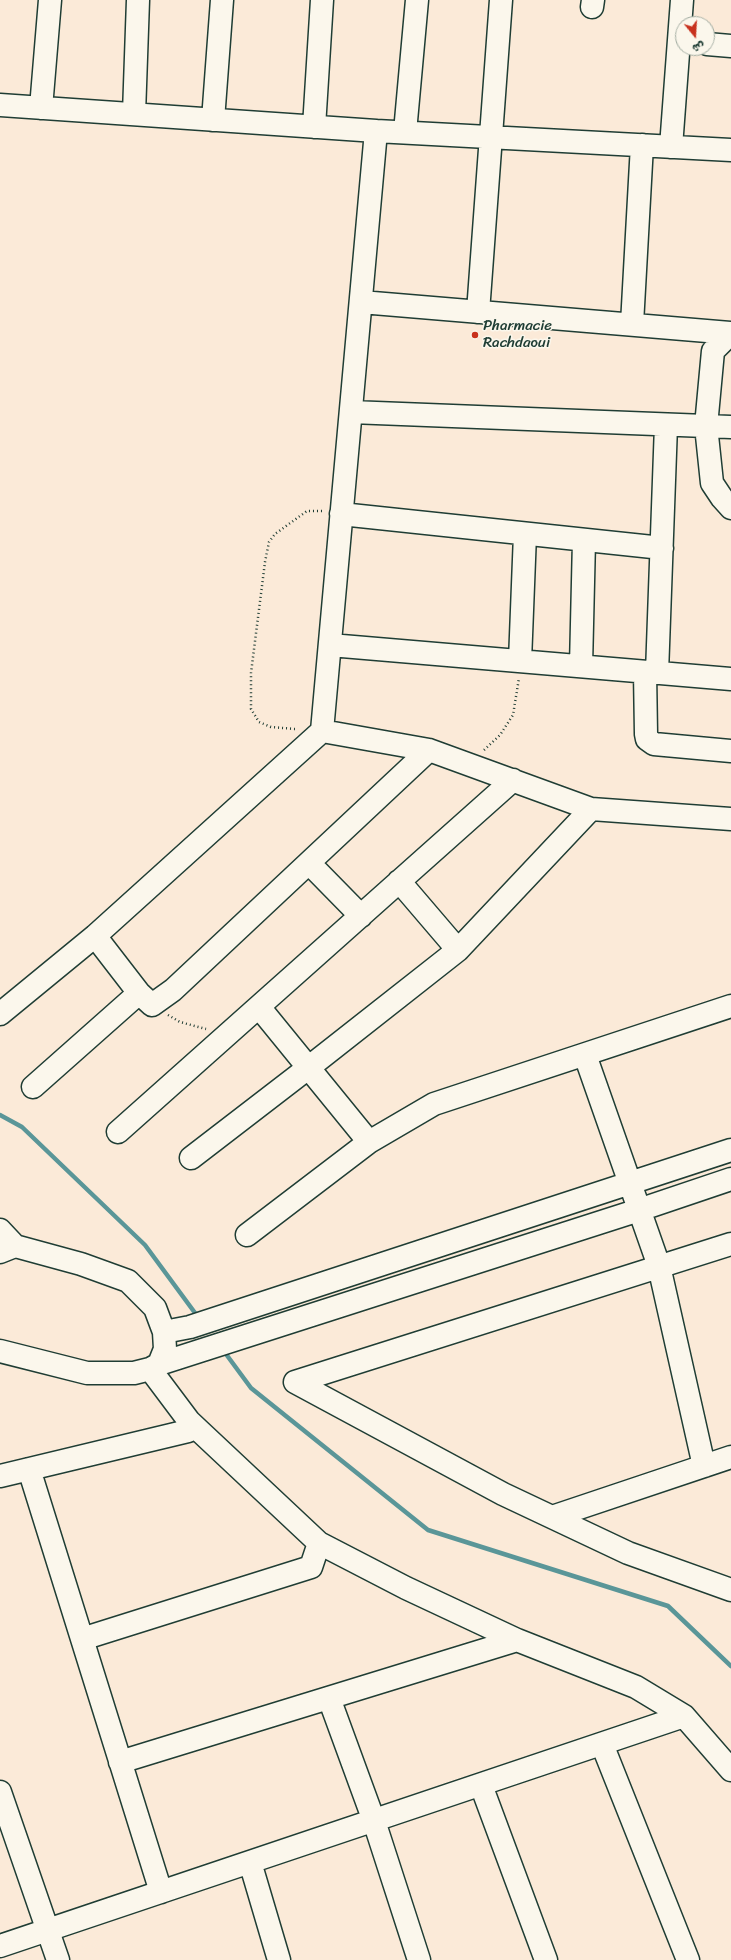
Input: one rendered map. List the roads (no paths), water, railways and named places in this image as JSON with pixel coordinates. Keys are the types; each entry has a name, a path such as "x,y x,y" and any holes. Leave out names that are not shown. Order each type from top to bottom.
{"street":[{"path":"42,108 50,0"},
{"path":"134,114 138,0"},
{"path":"213,120 222,0"},
{"path":"314,127 322,0"},
{"path":"405,132 417,0"},
{"path":"478,312 501,0"},
{"path":"682,0 682,16"},
{"path":"715,45 731,46"},
{"path":"671,147 680,56"},
{"path":"0,105 376,131 731,150"},
{"path":"0,1014 96,936 322,731 376,131"},
{"path":"632,324 642,145"},
{"path":"360,302 731,333"},
{"path":"731,333 713,351 706,426 712,482 722,498 731,508"},
{"path":"351,412 731,427"},
{"path":"666,425 662,548 646,734 647,739 654,744 731,751"},
{"path":"341,514 662,548"},
{"path":"520,661 525,534"},
{"path":"580,666 584,540"},
{"path":"330,645 731,679"},
{"path":"322,731 429,750 591,809 731,819"},
{"path":"33,1087 145,999 173,990 429,750"},
{"path":"118,1132 513,780"},
{"path":"191,1158 458,950 591,809"},
{"path":"308,862 361,916"},
{"path":"399,881 458,950"},
{"path":"96,936 145,999"},
{"path":"247,1235 369,1142 434,1104 731,1006"},
{"path":"259,1007 369,1142"},
{"path":"585,1055 659,1266 704,1466"},
{"path":"164,1332 190,1327 731,1150"},
{"path":"0,1351 87,1373 134,1373 199,1350 639,1210 731,1179"},
{"path":"0,1230 8,1249 81,1264 128,1281 155,1308 164,1332 165,1348 154,1367"},
{"path":"731,1244 295,1382 503,1494 628,1553 731,1590"},
{"path":"154,1367 189,1421 319,1543 406,1588 517,1640 636,1687 684,1716 731,1770"},
{"path":"0,1476 184,1433 190,1426 189,1421"},
{"path":"552,1517 731,1457"},
{"path":"29,1469 161,1892"},
{"path":"82,1639 311,1566 319,1543"},
{"path":"120,1762 517,1640"},
{"path":"329,1698 374,1821 420,1960"},
{"path":"0,1946 684,1716"},
{"path":"602,1744 688,1960"},
{"path":"481,1785 546,1960"},
{"path":"0,1792 58,1960"},
{"path":"250,1862 279,1960"}],"waterway":[{"path":"0,1115 22,1127 145,1245 198,1317"},
{"path":"223,1350 251,1388 428,1530 668,1606 731,1666"}],"place":[{"name":"Pharmacie Rachdaoui","path":"475,335"}]}
